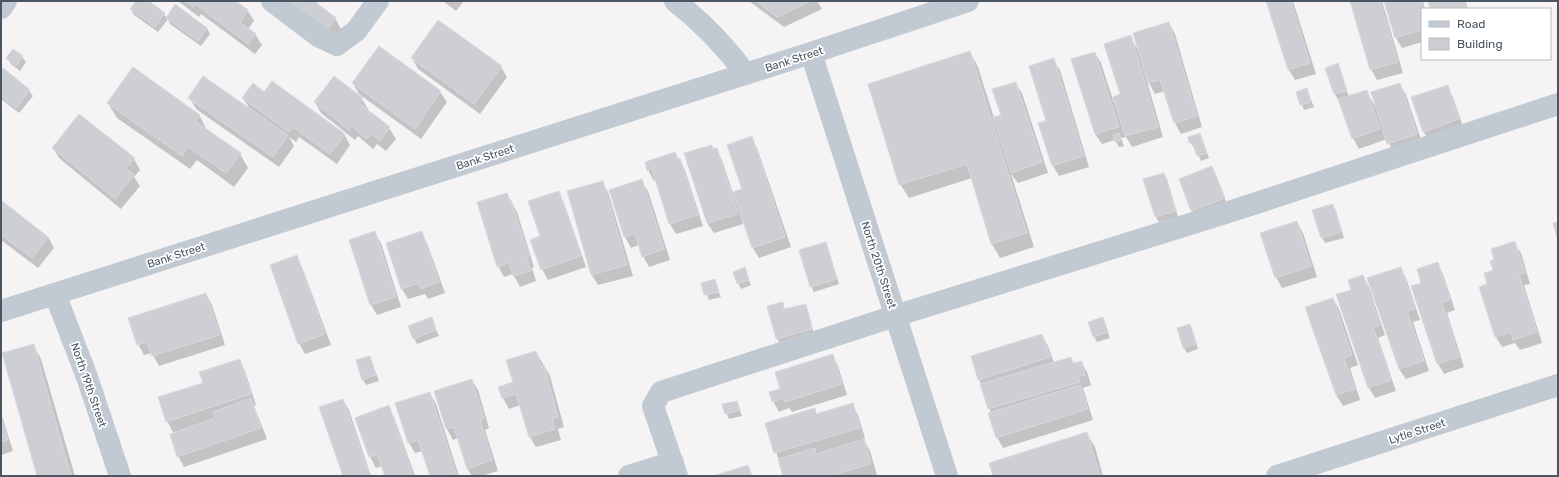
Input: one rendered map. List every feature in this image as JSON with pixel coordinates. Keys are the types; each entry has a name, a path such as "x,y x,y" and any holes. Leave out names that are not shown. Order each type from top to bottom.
{"street":[{"path":"1,8 6,1"},
{"path":"272,1 318,36 337,44 356,31 378,1"},
{"path":"675,1 694,16 729,51 746,74"},
{"name":"Bank Street","path":"1,311 812,53 968,1"},
{"name":"North 20th Street","path":"812,53 946,476"},
{"path":"629,476 675,469 653,406 661,392 895,316 1228,212 1558,104"},
{"name":"North 19th Street","path":"55,294 87,377 120,476"},
{"name":"Lytle Street","path":"1277,476 1558,385"}],"building":[{"path":"136,1 149,1 165,13 155,27 130,9"},
{"path":"185,1 236,1 248,10 240,22 256,34 248,44 195,4 193,7"},
{"path":"291,1 314,1 336,18 326,31"},
{"path":"756,1 811,1 777,17"},
{"path":"1266,1 1291,1 1310,63 1288,70"},
{"path":"1350,1 1380,1 1398,62 1370,70"},
{"path":"1384,1 1421,1 1423,8 1421,8 1421,30 1395,38"},
{"path":"1428,1 1463,1 1466,8 1430,8"},
{"path":"175,4 207,28 198,41 166,18"},
{"path":"438,20 502,66 474,104 411,58"},
{"path":"1169,22 1197,116 1174,123 1160,80 1148,83 1133,33"},
{"path":"1131,35 1158,127 1125,136 1113,97 1120,94 1104,44"},
{"path":"379,46 441,91 415,129 352,83"},
{"path":"13,49 23,56 16,66 6,58"},
{"path":"970,51 1027,233 991,244 967,164 899,185 868,84"},
{"path":"1095,52 1119,127 1095,134 1071,59"},
{"path":"1054,58 1084,156 1052,166 1038,123 1046,121 1029,66"},
{"path":"1338,63 1347,91 1334,94 1325,68"},
{"path":"133,67 200,115 195,121 241,153 226,173 188,147 182,156 107,103"},
{"path":"3,68 30,90 16,108 1,97 1,70"},
{"path":"203,76 288,135 273,157 188,98"},
{"path":"334,76 363,98 359,103 390,127 380,141 371,134 367,139 351,126 349,130 314,102"},
{"path":"272,81 345,134 330,154 293,127 289,132 242,98 253,83 264,92"},
{"path":"1016,82 1042,162 1011,173 993,117 1001,115 992,89"},
{"path":"1400,83 1417,134 1387,144 1371,92"},
{"path":"1448,85 1459,119 1423,132 1411,97"},
{"path":"1307,88 1311,102 1300,105 1296,92"},
{"path":"1367,90 1380,129 1352,139 1338,99"},
{"path":"79,114 135,158 126,168 134,175 115,199 52,148"},
{"path":"1119,133 1121,140 1115,142 1113,135"},
{"path":"1200,133 1207,153 1197,156 1192,142 1189,143 1188,137"},
{"path":"752,136 785,237 752,248 733,192 742,189 727,145"},
{"path":"712,145 713,149 717,148 738,214 707,223 684,153"},
{"path":"675,152 678,159 680,158 698,215 669,224 652,169 647,171 645,162"},
{"path":"1212,166 1225,198 1191,211 1179,179"},
{"path":"1164,173 1176,211 1155,217 1143,179"},
{"path":"642,179 664,249 642,257 635,234 624,237 609,190"},
{"path":"603,181 627,265 591,275 567,191"},
{"path":"559,191 581,256 541,270 530,240 540,236 528,201"},
{"path":"507,193 509,200 511,200 529,256 527,257 531,271 513,276 509,263 497,267 477,202"},
{"path":"1,200 48,237 32,258 1,235"},
{"path":"1333,204 1341,232 1321,238 1312,210"},
{"path":"1297,221 1311,266 1275,278 1260,233"},
{"path":"1558,222 1558,241 1553,223"},
{"path":"375,231 396,297 370,305 349,240"},
{"path":"422,231 439,282 421,289 419,283 401,289 386,243"},
{"path":"1515,241 1525,273 1519,275 1537,332 1513,340 1510,332 1495,337 1479,287 1487,284 1484,273 1493,270 1490,261 1494,260 1491,249"},
{"path":"826,242 837,279 810,287 799,250"},
{"path":"297,255 325,334 298,344 270,265"},
{"path":"1438,262 1450,300 1442,302 1459,357 1437,364 1411,286 1421,283 1417,269"},
{"path":"745,267 749,280 737,284 733,272"},
{"path":"1401,267 1415,309 1407,311 1424,361 1399,369 1367,278"},
{"path":"1363,275 1380,325 1373,327 1391,380 1368,388 1336,294 1351,290 1348,280"},
{"path":"715,279 719,292 704,295 701,283"},
{"path":"206,293 220,335 152,356 147,342 137,345 128,318"},
{"path":"1333,298 1352,355 1344,358 1355,389 1336,395 1305,307"},
{"path":"783,302 784,309 806,304 812,329 776,339 767,306"},
{"path":"432,317 436,330 413,339 408,326"},
{"path":"1103,317 1108,332 1093,337 1088,322"},
{"path":"1190,324 1196,344 1183,348 1177,328"},
{"path":"1042,334 1050,357 978,380 971,356"},
{"path":"34,344 71,476 37,476 2,353"},
{"path":"536,351 541,366 544,365 558,417 552,419 555,429 529,437 516,394 502,398 498,387 513,382 506,360"},
{"path":"833,354 842,384 785,402 783,398 772,402 769,392 780,389 775,372"},
{"path":"370,356 376,375 362,380 356,360"},
{"path":"1071,357 1073,363 1082,361 1085,375 1078,377 1080,382 988,409 980,384"},
{"path":"240,359 251,394 166,422 158,397 203,383 199,372"},
{"path":"472,379 484,418 480,419 492,460 467,469 454,427 446,429 434,391"},
{"path":"1080,385 1088,409 996,438 988,413"},
{"path":"430,392 457,476 430,476 418,440 408,443 395,403"},
{"path":"251,398 261,428 177,457 170,434 215,418 213,412"},
{"path":"343,399 370,476 343,476 319,407"},
{"path":"737,401 740,410 725,414 722,404"},
{"path":"853,403 860,428 774,453 765,423 815,408 816,414"},
{"path":"389,405 413,476 385,476 377,455 369,457 355,418"},
{"path":"1,419 8,440 1,442"},
{"path":"1087,432 1100,476 993,476 989,463"},
{"path":"864,439 871,464 830,476 783,476 778,459 815,448 816,454"},
{"path":"748,465 752,476 713,476"}]}
